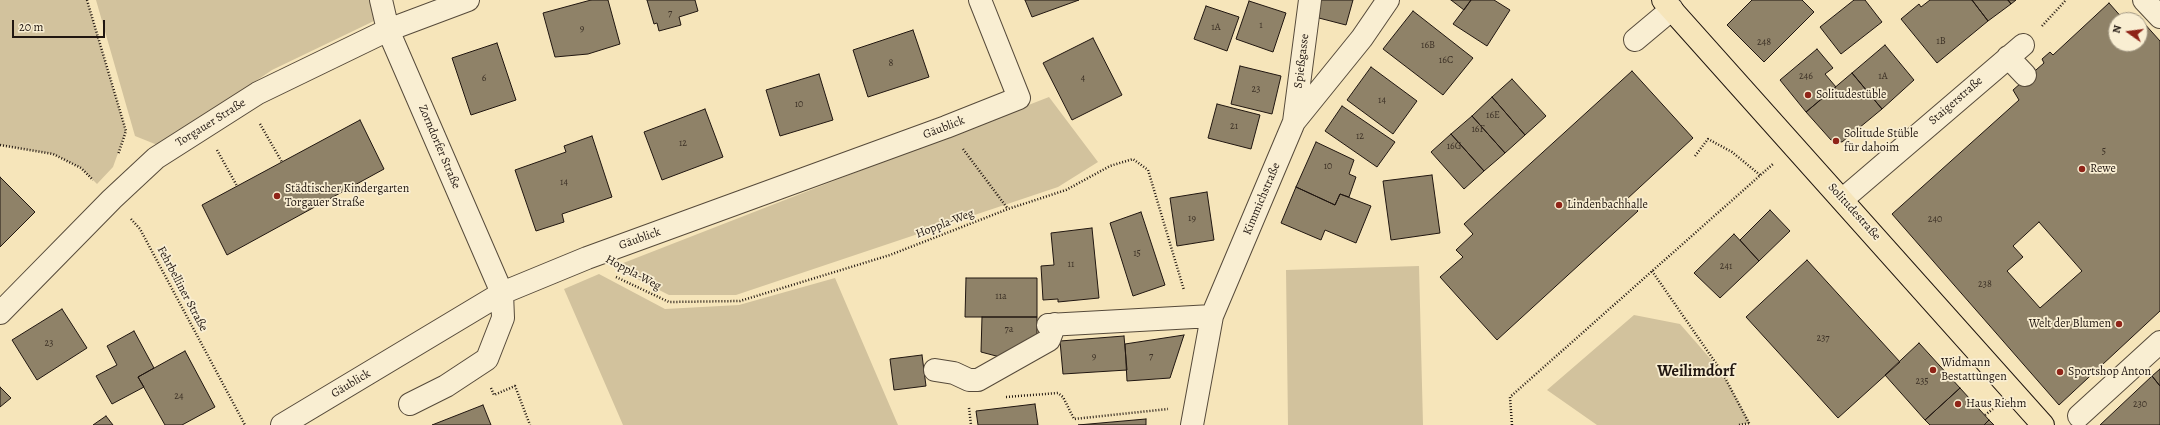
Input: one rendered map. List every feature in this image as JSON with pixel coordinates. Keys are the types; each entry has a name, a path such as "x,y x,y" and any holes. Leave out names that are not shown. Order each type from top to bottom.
{"main road":[{"name":"Solitudestraße","path":"1668,4 2043,425"}],"street":[{"name":"Zorndorfer Straße","path":"381,0 388,30 502,293"},
{"name":"Torgauer Straße","path":"0,313 112,199 156,158 246,101 388,30 468,0"},
{"name":"Gäublick","path":"282,425 502,293 587,258 946,127 1019,98 980,0"},
{"name":"Spießgasse","path":"1294,122 1310,0"},
{"name":"Kimmichstraße","path":"1194,416 1212,316 1294,122 1362,38 1388,0"},
{"path":"2144,0 2160,17"},
{"path":"1635,40 1668,4"},
{"path":"2016,51 2025,75"},
{"name":"Staigerstraße","path":"1843,199 2016,51"},
{"path":"410,404 446,386 487,359 503,318 502,293"},
{"path":"935,370 954,373 968,380 978,380 1050,340 1052,324 1212,316"},
{"path":"2079,416 2160,342"}],"path":[{"path":"87,0 126,131"},
{"path":"2016,51 2058,11 2066,0"},
{"path":"246,101 282,162"},
{"path":"204,127 237,186"},
{"path":"946,127 1008,209"},
{"path":"1695,156 1708,139 1732,152 1760,176"},
{"name":"Fehrbelliner Straße","path":"0,145 53,154 81,168 140,229 227,394 245,425"},
{"path":"1512,425 1510,397 1793,146"},
{"name":"Hoppla-Weg","path":"587,258 619,279 669,302 740,301 890,255 1008,209 1066,190 1110,166 1133,159 1148,170 1187,299 1212,316"},
{"path":"1652,271 1722,372 1750,424 1739,425"},
{"path":"489,384 494,395 515,386 530,425"},
{"path":"1005,397 1058,393 1063,397 1074,419 1194,416"},
{"path":"968,401 971,425"}],"shaded area":[{"path":"0,0 87,0 126,131 113,167 97,184 81,168 53,154 0,145"},
{"path":"96,0 372,0 376,20 272,70 160,146 135,136"},
{"path":"1049,97 1098,162 1058,187 736,295 669,295 613,267"},
{"path":"1419,266 1423,425 1288,425 1286,270"},
{"path":"599,274 665,309 739,305 835,278 898,425 623,425 564,289"},
{"path":"1634,315 1680,324 1722,372 1750,423 1739,425 1597,425 1547,390"}],"building":[{"path":"591,0 608,0 620,44 588,54 555,57 543,13"},
{"path":"647,0 695,0 698,11 679,17 681,25 659,31 657,23 654,24"},
{"path":"1025,0 1079,0 1032,17"},
{"path":"1319,0 1353,0 1346,25 1315,17"},
{"path":"1451,0 1471,0 1464,10"},
{"path":"1471,0 1494,0 1510,10 1487,46 1453,24"},
{"path":"1752,0 1802,0 1814,12 1764,62 1727,25"},
{"path":"1854,0 1865,0 1882,22 1841,54 1820,27"},
{"path":"1930,0 1972,0 1988,21 1937,63 1901,19 1919,4 1921,7"},
{"path":"1972,0 2008,0 2011,4 1988,21"},
{"path":"2008,0 2016,0 2011,4"},
{"path":"1249,1 1286,13 1273,52 1236,39"},
{"path":"2109,3 2117,12 2108,12 2108,52 2148,52 2148,28 2160,41 2160,311 2059,405 1892,214 2019,100 2013,90 2044,63 2042,59 2050,52 2053,55","holes":["2039,222 2082,271 2040,308 2007,271 2023,257 2013,246"]},
{"path":"1206,6 1239,17 1227,51 1194,39"},
{"path":"1413,11 1473,58 1443,95 1383,49"},
{"path":"913,30 929,77 868,97 853,50"},
{"path":"1093,38 1122,95 1072,120 1043,63"},
{"path":"497,43 516,100 471,115 452,58"},
{"path":"1885,45 1914,80 1882,109 1852,73"},
{"path":"1817,49 1833,68 1825,74 1836,87 1806,112 1780,80"},
{"path":"1240,66 1281,76 1272,114 1231,104"},
{"path":"1371,67 1417,101 1393,134 1347,100"},
{"name":"Lindenbachhalle","path":"1632,71 1693,138 1627,199 1638,211 1497,340 1440,277 1463,257 1456,250 1473,234 1464,224"},
{"path":"1852,73 1882,109 1842,142 1831,140 1806,112"},
{"path":"819,74 833,120 780,136 766,90"},
{"path":"1512,79 1546,116 1525,135 1492,97"},
{"path":"1492,97 1525,135 1505,153 1472,116"},
{"path":"1217,104 1260,115 1251,149 1208,138"},
{"path":"1342,106 1395,142 1377,167 1325,131"},
{"path":"705,109 723,157 662,180 644,132"},
{"path":"1472,116 1505,153 1484,171 1451,134"},
{"name":"Städtischer Kindergarten Torgauer Straße","path":"360,120 384,169 227,255 202,205"},
{"path":"1451,134 1484,171 1464,189 1431,152"},
{"path":"592,136 612,197 562,214 564,222 536,231 515,170 566,152 564,146"},
{"path":"1316,142 1354,160 1349,174 1356,177 1349,197 1340,194 1335,205 1296,187"},
{"path":"1432,175 1440,233 1391,240 1383,181"},
{"path":"0,177 35,212 0,247"},
{"path":"1296,187 1335,205 1340,194 1371,206 1356,243 1325,230 1321,240 1281,223"},
{"path":"1207,192 1214,240 1177,246 1170,198"},
{"path":"1770,210 1790,231 1759,261 1740,240"},
{"path":"1141,212 1165,285 1133,296 1110,223"},
{"path":"1092,228 1099,298 1058,302 1058,299 1043,300 1041,266 1054,265 1051,233"},
{"path":"1734,234 1759,261 1720,298 1694,273"},
{"path":"1807,260 1900,362 1838,418 1746,317"},
{"path":"966,278 1037,278 1037,317 965,317"},
{"path":"62,309 87,348 37,380 12,340"},
{"path":"982,317 1037,317 1037,343 1000,357 981,352"},
{"path":"134,331 154,368 138,377 144,387 112,404 96,376 117,365 107,346"},
{"path":"1184,335 1170,378 1127,381 1125,344"},
{"path":"1124,336 1127,370 1063,374 1060,341"},
{"path":"1919,343 1960,388 1925,420 1885,375"},
{"path":"185,351 215,407 182,425 165,425 138,377"},
{"path":"922,355 926,386 894,390 890,359"},
{"path":"2160,369 2160,386 2152,376"},
{"path":"2152,376 2160,386 2160,425 2100,425"},
{"path":"0,387 11,398 0,407"},
{"name":"Haus Riehm","path":"1960,388 1989,420 1984,425 1930,425 1925,420"},
{"path":"1035,404 1038,425 978,425 976,411"},
{"path":"483,405 491,425 432,425"},
{"path":"106,416 113,425 93,425"},
{"path":"1146,419 1146,425 1078,425"},
{"path":"1989,420 1994,425 1984,425"}],"place":[{"name":"Solitudestüble","path":"1808,95"},
{"name":"Solitude Stüble für dahoim","path":"1836,141"},
{"name":"Rewe","path":"2082,169"},
{"name":"Städtischer Kindergarten Torgauer Straße","path":"277,196"},
{"name":"Lindenbachhalle","path":"1559,205"},
{"name":"Welt der Blumen","path":"2119,324"},
{"name":"Widmann Bestattungen","path":"1933,370"},
{"name":"Sportshop Anton","path":"2060,372"},
{"name":"Haus Riehm","path":"1958,404"}],"district":[{"name":"Weilimdorf","path":"1696,372"}]}
